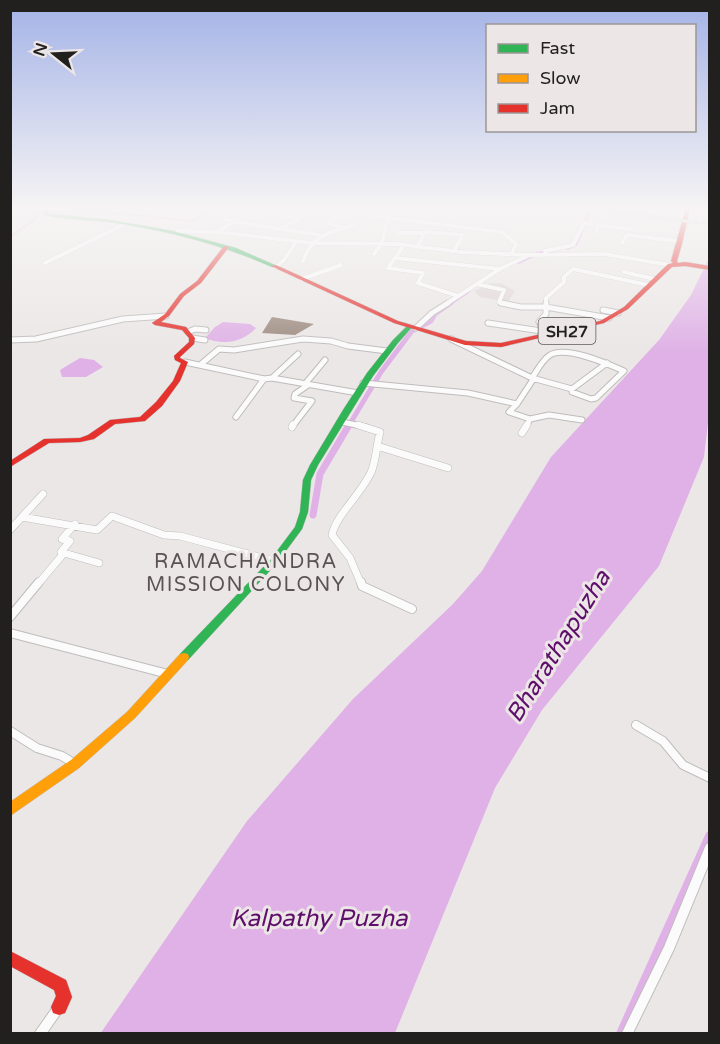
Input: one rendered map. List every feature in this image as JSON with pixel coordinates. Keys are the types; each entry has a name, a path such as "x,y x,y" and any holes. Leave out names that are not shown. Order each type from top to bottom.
{"street":[{"path":"45,263 58,257"},
{"path":"219,257 199,282 182,295 166,316 155,323 184,328 190,335 192,343 177,356 177,359 264,379 272,378 358,393"},
{"name":"SH27","path":"250,257 377,314 415,328 465,343 501,345 555,333 610,314 637,298 651,282 673,265"},
{"path":"276,267 286,257"},
{"path":"303,261 305,257"},
{"path":"10,810 75,764 131,715 274,561 299,527 304,512 307,480 348,423 363,382 387,351 432,313 500,269 528,257"},
{"path":"621,257 710,268"},
{"path":"673,265 677,257"},
{"path":"458,296 418,283 423,273 388,268 395,258 500,269"},
{"path":"302,279 341,265"},
{"path":"539,322 546,314 546,298 564,282 564,277 573,269 651,282"},
{"path":"624,272 651,282"},
{"path":"476,284 504,290 499,302 521,307 546,307 610,314"},
{"path":"10,340 36,339 123,320 166,316"},
{"path":"488,322 555,333"},
{"path":"190,335 195,329 206,330"},
{"path":"190,335 205,340"},
{"path":"200,365 219,350 234,350 303,339 331,341 348,346 387,351"},
{"path":"450,339 533,378 572,389 572,392 591,399 596,398 624,371 607,363 557,352 549,356 533,378 517,404 510,412 530,419 549,415 582,420"},
{"path":"272,378 298,354"},
{"path":"292,427 312,401 294,398 295,394 307,384 325,360"},
{"path":"10,465 47,441 81,440 91,437 113,422 142,419 159,404 176,381 184,362"},
{"path":"572,389 607,363"},
{"path":"236,417 264,379"},
{"path":"363,382 468,393 517,404"},
{"path":"522,433 530,419"},
{"path":"348,423 380,432 372,471 345,514 334,524 333,535 343,546 357,571 362,586 412,609"},
{"path":"377,446 448,468"},
{"path":"10,530 43,494"},
{"path":"22,517 75,524 97,530 112,516 164,535 180,536 274,561"},
{"path":"64,553 61,552 70,541 62,539 75,524"},
{"path":"64,553 99,563"},
{"path":"10,617 64,553"},
{"path":"10,633 168,674"},
{"path":"636,725 663,741 683,765 710,778"},
{"path":"10,731 37,748 62,756 75,764"},
{"path":"627,1034 706,866 710,848"},
{"path":"10,958 61,985 64,997 40,1034"}],"shaded area":[{"path":"491,283 501,283 515,291 508,302 480,297 474,291"}],"water":[{"name":"Kalpathy Puzha","path":"709,258 710,405 704,457 659,566 542,710 495,788 395,1033 100,1034 247,821 353,699 453,604 482,571 551,457 659,340 691,295"},
{"path":"223,322 250,324 256,328 245,337 233,341 219,342 205,338"},
{"path":"80,358 94,360 103,367 86,377 62,377 60,370"}],"building":[{"path":"272,317 314,324 295,335 262,333"}],"waterway":[{"path":"519,262 530,257"},
{"path":"449,304 468,291"},
{"path":"348,427 381,372 412,331 431,321 435,314 451,303"},
{"path":"313,515 320,474 349,425"},
{"path":"621,1034 710,836"}],"traffic: fast":[{"path":"253,257 274,266"},
{"path":"184,657 274,561 299,527 304,512 307,480 314,465 370,375 410,326"}],"traffic: slow":[{"path":"10,810 75,764 131,715 184,657"}],"traffic: jam":[{"path":"10,465 47,441 80,440 91,437 113,422 142,419 159,404 176,381 185,362 177,359 177,356 192,343 192,338 184,328 155,323 167,315 182,295 199,282 219,257"},
{"path":"676,257 676,264"},
{"path":"274,266 396,322 465,343 501,345 602,322 626,308 670,265 685,264 710,268"},
{"path":"10,958 61,985 64,997 59,1007"}],"district":[{"name":"RAMACHANDRA MISSION COLONY","path":"246,572"}],"water label":[{"name":"Bharathapuzha","path":"558,646"}]}
